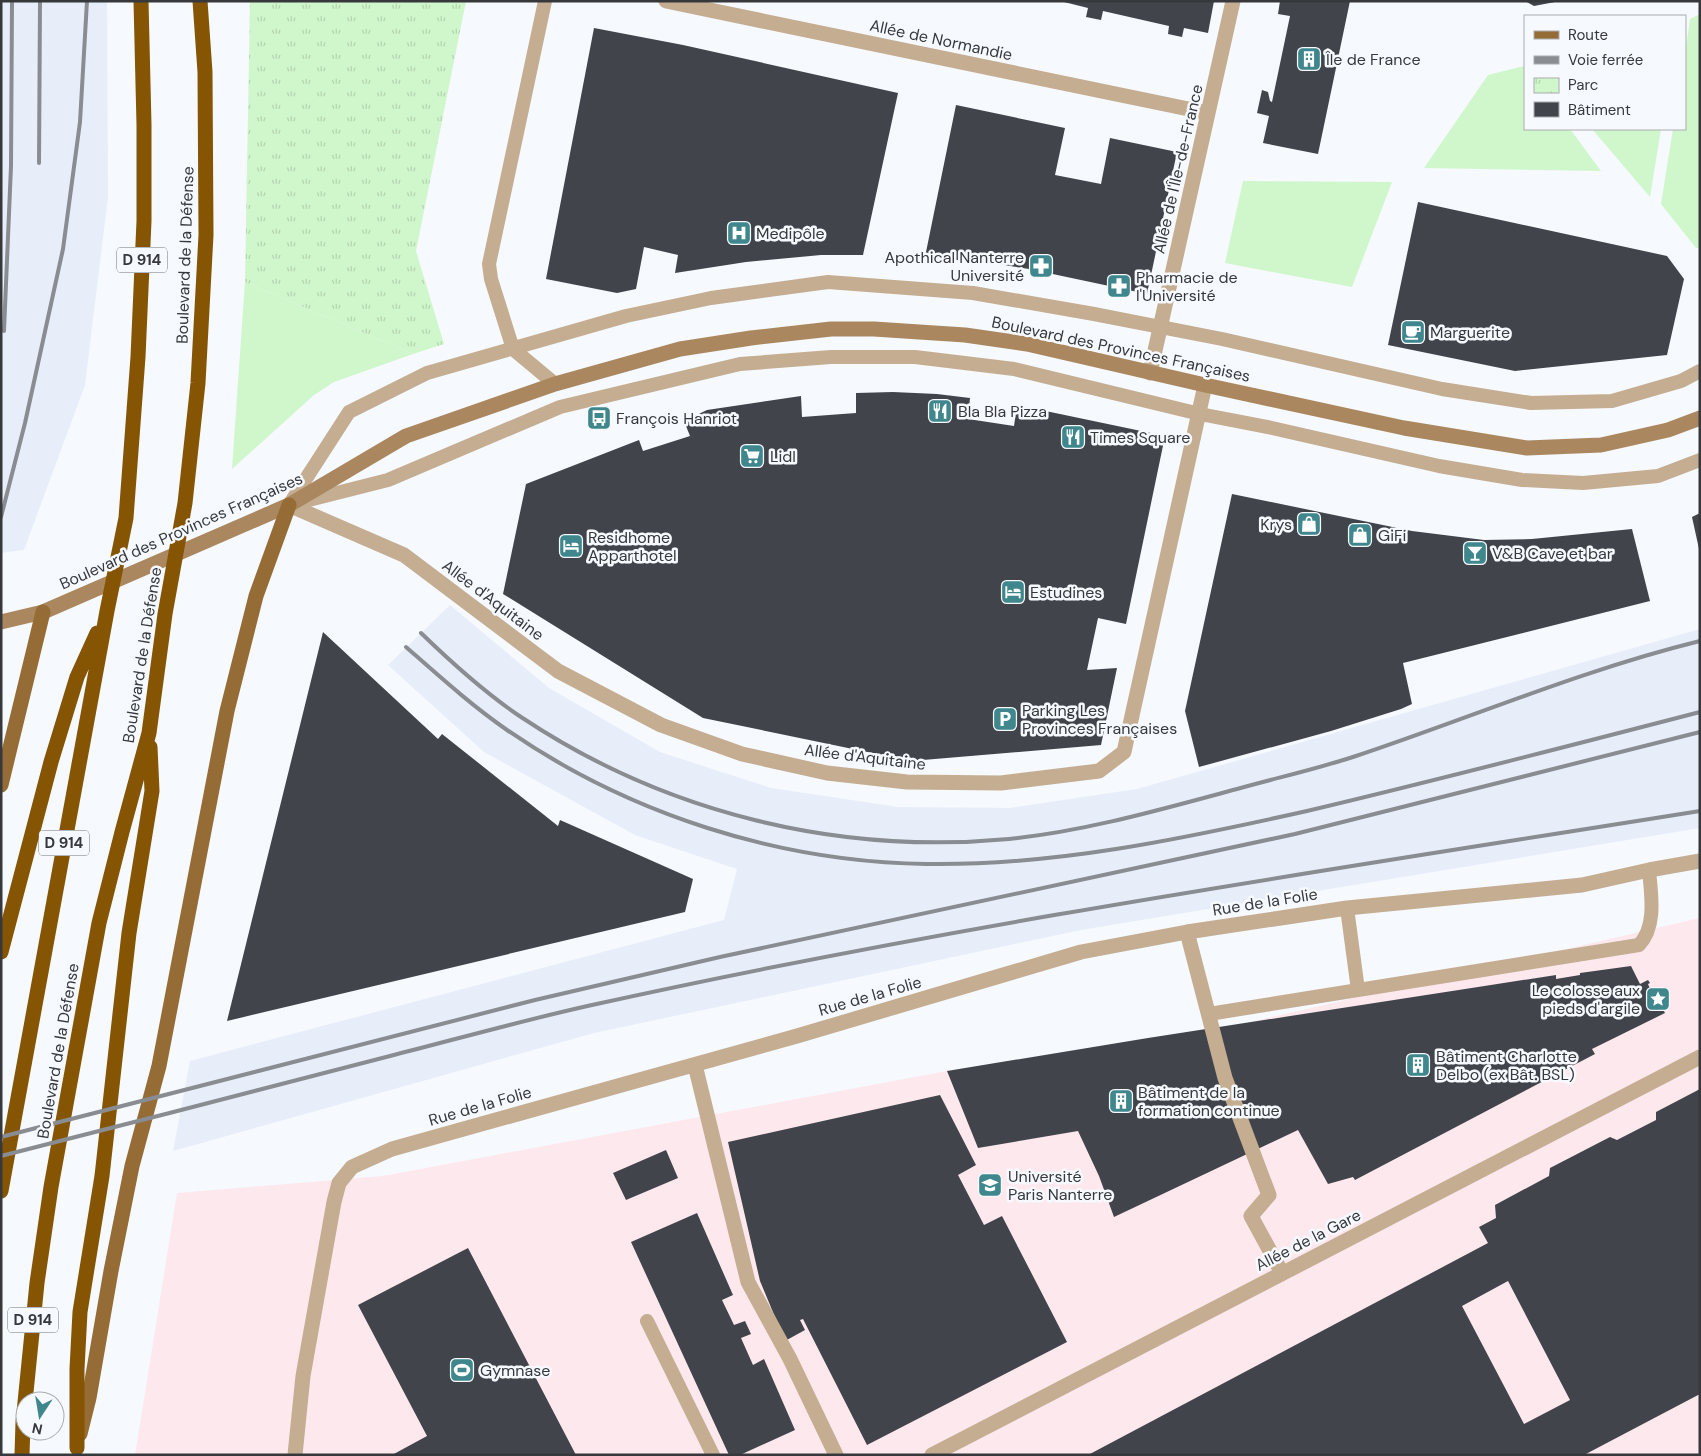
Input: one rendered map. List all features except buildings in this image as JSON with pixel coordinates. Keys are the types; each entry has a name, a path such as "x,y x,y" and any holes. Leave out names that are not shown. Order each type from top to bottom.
{"highway":[{"name":"Boulevard de la Défense","path":"1,1191 21,1074 126,518 138,357 144,221 141,1"},
{"name":"Boulevard de la Défense","path":"22,1455 23,1422 37,1284 51,1187 99,923 149,733 165,614 184,503 198,383 206,234 205,82 200,1"},
{"path":"1,952 51,762 77,677 107,611"},
{"path":"77,1451 77,1369 80,1312 102,1176 129,933 152,792 149,733"}],"main road":[{"name":"Boulevard des Provinces Françaises","path":"1,622 43,612 289,505 406,436 554,384 680,350 751,338 831,329 874,329 966,335 1027,344 1150,373 1404,428 1527,448 1601,444 1668,430 1700,418"},
{"path":"77,1451 89,1398 111,1271 132,1166 159,1066 227,711 256,596 289,505"},
{"path":"1,785 43,612"}],"street":[{"name":"Allée de Normandie","path":"666,1 1208,113"},
{"name":"Allée de l'Île-de-France","path":"1150,373 1233,1"},
{"name":"Allée d'Aquitaine","path":"289,505 404,555 558,671 661,725 742,754 827,773 907,782 1001,783 1099,770 1124,752 1205,385"},
{"name":"Rue de la Folie","path":"295,1455 303,1376 339,1183 352,1167 392,1149 797,1036 1081,952 1187,932 1347,908 1582,885 1648,870 1700,861"},
{"path":"1187,932 1225,1078 1269,1195 1250,1216 1282,1272"},
{"name":"Allée de la Gare","path":"932,1455 1700,1057"},
{"path":"695,1064 748,1282 790,1359 836,1455"}],"lane":[{"path":"545,1 489,264 491,279 513,349 554,384"},
{"path":"289,505 349,412 427,373 626,316 711,298 828,282 973,293 1160,327 1442,388 1531,403 1612,401 1681,381 1700,370"},
{"path":"289,505 388,480 560,407 740,364 830,357 915,357 1014,369 1200,414 1272,428 1439,466 1522,480 1583,483 1658,476 1700,460"},
{"path":"1209,1014 1639,945 1646,938 1649,928 1652,902 1648,870"},
{"path":"1347,908 1358,990"},
{"path":"646,1321 714,1455"}],"shaded area":[{"path":"1,1 107,1 108,197 85,385 24,550 1,553"},
{"path":"450,605 549,688 660,752 771,788 898,807 1010,808 1137,789 1700,629 1700,828 1081,930 594,1033 173,1151 190,1061 724,920 737,869 635,835 484,752 388,665"},
{"name":"Université Paris Nanterre","path":"1700,918 1700,1455 135,1455 177,1193 383,1176 947,1071 1242,1024"}],"green space":[{"path":"250,1 466,1 416,251 444,344 413,354 245,282"},
{"path":"1700,14 1700,248 1696,248 1661,204 1673,130 1686,130 1686,48 1690,19"},
{"path":"1524,66 1524,130 1571,130 1601,171 1424,168 1488,75"},
{"path":"1593,130 1661,130 1650,197"},
{"path":"1243,181 1392,182 1352,287 1225,263"},
{"path":"245,282 413,354 334,382 314,395 232,469"}],"railway":[{"path":"4,331 11,166 12,1"},
{"path":"39,163 40,1"},
{"path":"1,517 25,423 63,249 80,122 87,1"},
{"path":"421,633 469,677 521,717 576,750 634,779 693,802 754,820 817,833 880,840 945,842 1009,839 1067,831 1181,804 1341,761 1569,680 1700,641"},
{"path":"406,647 468,700 507,730 554,760 603,786 654,809 707,828 761,843 815,854 871,861 926,864 1022,861 1165,841 1307,811 1700,712"},
{"path":"1,1137 535,1000 720,957 1295,834 1700,732"},
{"path":"1,1156 541,1017 730,976 868,949 1144,900 1700,811"}],"place":[{"name":"Île de France","path":"1309,59"},
{"name":"Medipôle","path":"739,233"},
{"name":"Apothical Nanterre Université","path":"1041,266"},
{"name":"Pharmacie de l'Université","path":"1119,286"},
{"name":"Marguerite","path":"1413,332"},
{"name":"Bla Bla Pizza","path":"940,411"},
{"name":"François Hanriot","path":"599,418"},
{"name":"Times Square","path":"1073,437"},
{"name":"Lidl","path":"752,456"},
{"name":"Krys","path":"1309,524"},
{"name":"GiFi","path":"1360,535"},
{"name":"Residhome Apparthotel","path":"571,546"},
{"name":"V&B Cave et bar","path":"1475,553"},
{"name":"Estudines","path":"1013,592"},
{"name":"Parking Les Provinces Françaises","path":"1005,719"},
{"name":"Le colosse aux pieds d'argile","path":"1658,999"},
{"name":"Bâtiment Charlotte Delbo (ex Bât. BSL)","path":"1418,1065"},
{"name":"Bâtiment de la formation continue","path":"1121,1101"},
{"name":"Université Paris Nanterre","path":"990,1185"},
{"name":"Gymnase","path":"462,1370"}]}
